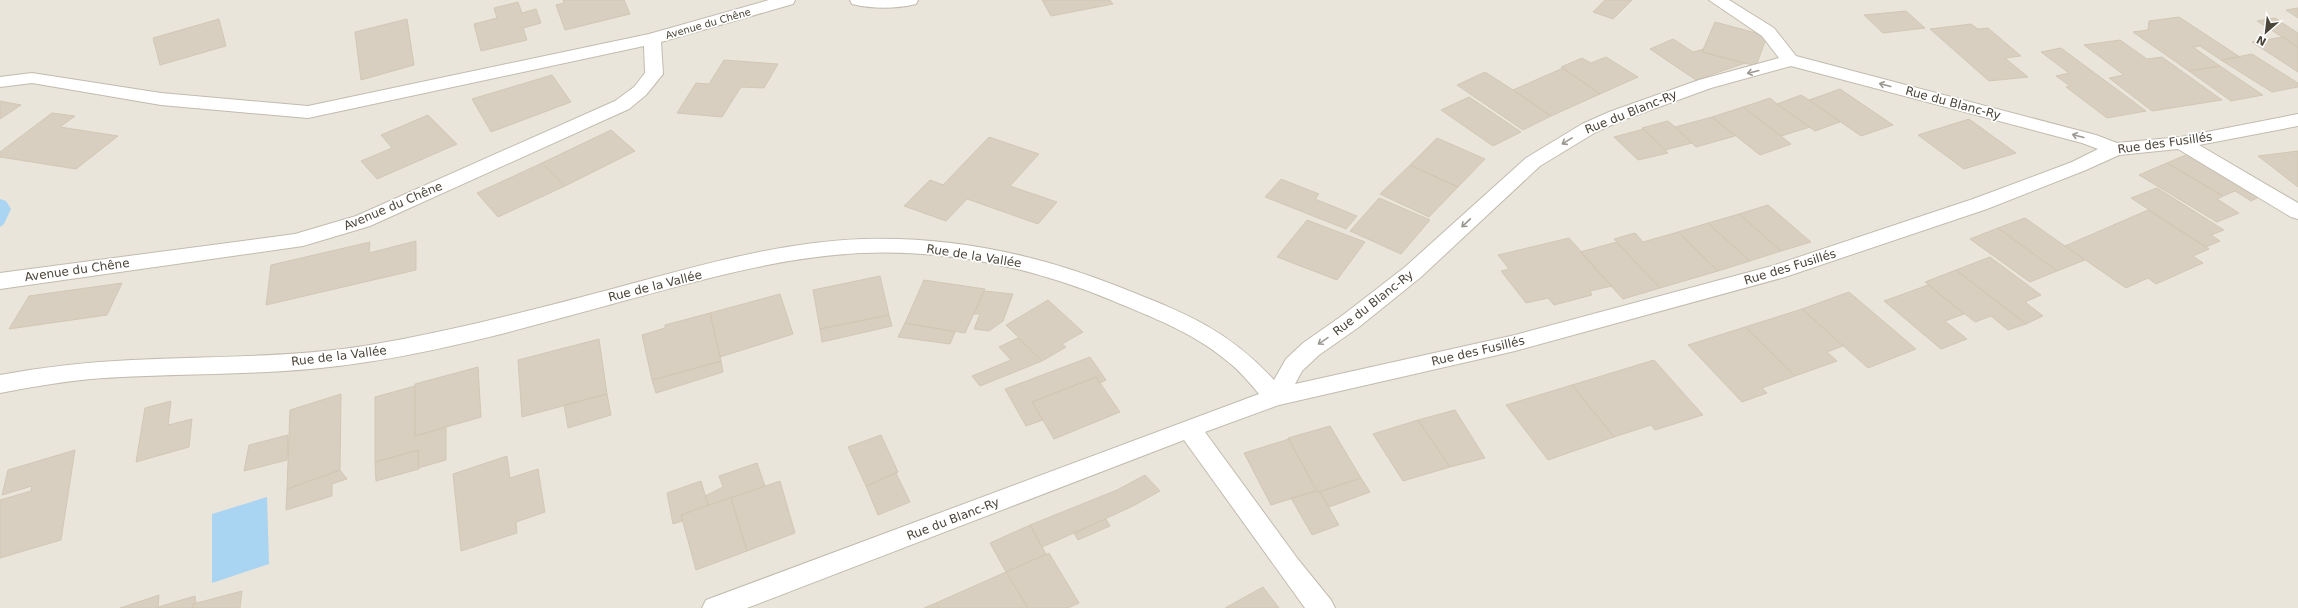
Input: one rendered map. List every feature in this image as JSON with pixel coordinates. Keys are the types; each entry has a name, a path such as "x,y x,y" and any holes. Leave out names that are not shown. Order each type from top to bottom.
{"street":[{"name":"Avenue du Chêne","path":"0,82 32,78 161,98 308,112 652,40 787,0"},
{"path":"858,0 878,3 910,0"},
{"path":"1717,0 1768,32 1790,60"},
{"name":"Avenue du Chêne","path":"0,280 296,241 363,221 622,105 640,91 654,74 652,40"},
{"name":"Rue du Blanc-Ry","path":"716,608 1189,428 1276,397 1294,365 1311,349 1351,321 1413,272 1533,162 1589,128 1616,116 1705,84 1765,69 1790,60 2089,139 2115,149"},
{"name":"Rue des Fusillés","path":"1276,397 1515,343 1777,272 1980,204 2079,166 2115,149 2180,143 2298,120"},
{"path":"2180,143 2298,212"},
{"name":"Rue de la Vallée","path":"0,384 63,372 112,368 279,363 347,357 452,337 665,282 764,260 816,251 860,246 898,246 978,254 1020,262 1079,278 1196,330 1231,351 1276,397"},
{"path":"1189,428 1288,566 1321,608"}],"shaded area":[{"path":"0,0 2298,0 2298,608 0,608"}],"water":[{"path":"0,199 6,201 11,209 4,224 0,227"},
{"path":"267,497 269,564 212,583 212,514"}],"building":[{"path":"563,0 624,0 630,14 565,30 556,5 564,3"},
{"path":"1042,0 1110,0 1113,4 1051,16"},
{"path":"1605,0 1632,0 1613,19 1593,12"},
{"path":"518,2 522,13 536,9 541,23 523,28 527,40 481,51 474,24 497,18 494,8"},
{"path":"2298,8 2298,18 2286,10"},
{"path":"1906,11 1925,28 1883,33 1864,15"},
{"path":"2179,17 2240,57 2221,60 2200,46 2193,47 2220,66 2189,71 2133,32 2148,30 2149,21"},
{"path":"2275,18 2298,33 2298,47 2257,21"},
{"path":"219,19 226,46 160,65 153,38"},
{"path":"407,19 414,65 361,80 355,32"},
{"path":"1715,22 1767,36 1756,66 1702,52"},
{"path":"1971,24 1978,29 1988,28 2021,56 2005,58 2028,77 1989,81 1930,29"},
{"path":"2283,37 2298,47 2298,72 2252,42"},
{"path":"1673,39 1693,52 1704,49 1702,52 1745,63 1696,80 1650,49"},
{"path":"2120,40 2147,59 2162,57 2222,100 2152,111 2109,78 2124,75 2084,45"},
{"path":"2061,48 2146,111 2107,118 2066,87 2070,86 2056,76 2069,73 2041,52"},
{"path":"2252,54 2298,83 2298,87 2272,92 2221,60"},
{"path":"1606,57 1638,77 1600,94 1561,67 1582,58 1591,63"},
{"path":"724,60 778,64 764,88 741,87 722,117 677,113 696,83 709,84"},
{"path":"2220,66 2263,95 2231,101 2189,71"},
{"path":"1563,68 1600,94 1551,116 1513,90"},
{"path":"1485,72 1551,116 1523,130 1457,85"},
{"path":"552,75 571,102 491,132 472,99"},
{"path":"1840,89 1893,125 1861,136 1809,100"},
{"path":"1801,95 1840,122 1815,131 1777,104"},
{"path":"1469,97 1521,132 1493,146 1441,110"},
{"path":"1770,98 1810,127 1781,136 1743,107"},
{"path":"0,101 21,105 0,119"},
{"path":"1743,107 1791,144 1760,155 1712,117"},
{"path":"52,113 75,116 60,127 118,136 76,169 0,157 0,152"},
{"path":"428,115 457,144 377,179 361,161 392,148 381,135"},
{"path":"1712,117 1735,136 1696,147 1675,127"},
{"path":"1969,119 2016,153 1964,169 1918,135"},
{"path":"1668,121 1692,143 1665,150 1642,128"},
{"path":"1644,129 1668,153 1638,160 1614,137"},
{"path":"611,130 635,151 565,186 542,163"},
{"path":"989,137 1039,154 1010,186 1057,202 1038,224 967,199 946,221 904,206 930,180 943,185"},
{"path":"1437,138 1485,159 1458,187 1410,165"},
{"path":"2298,151 2298,187 2258,156"},
{"path":"2188,154 2261,196 2251,201 2235,191 2223,196 2167,163"},
{"path":"542,163 565,186 498,217 477,193"},
{"path":"2167,163 2223,196 2217,199 2239,213 2217,222 2139,175"},
{"path":"1410,165 1458,187 1429,217 1380,194"},
{"path":"1281,179 1319,194 1315,199 1357,216 1346,229 1265,197"},
{"path":"2157,188 2224,230 2211,235 2220,241 2206,247 2131,198"},
{"path":"1379,198 1430,220 1401,254 1350,231"},
{"path":"1768,205 1811,242 1781,251 1739,214"},
{"path":"2148,210 2209,249 2193,256 2203,263 2156,284 2148,278 2126,288 2065,246"},
{"path":"1739,214 1781,251 1750,261 1708,223"},
{"path":"2025,218 2085,260 2057,271 1998,228"},
{"path":"1307,220 1365,242 1337,280 1277,257"},
{"path":"1708,223 1750,261 1718,271 1678,232"},
{"path":"1998,228 2057,271 2030,282 1970,239"},
{"path":"1678,232 1718,271 1660,288 1614,239 1635,233 1643,242"},
{"path":"1569,238 1612,286 1590,291 1592,295 1554,305 1548,298 1526,303 1501,271 1509,269 1498,255"},
{"path":"416,241 416,270 266,305 271,265 370,242 369,253"},
{"path":"1617,242 1660,288 1623,299 1580,252"},
{"path":"1990,257 2041,295 2025,302 2043,316 2026,324 1956,270"},
{"path":"1956,270 2026,324 2008,330 1991,316 1975,322 1925,282"},
{"path":"880,276 889,315 820,329 813,290"},
{"path":"924,280 985,289 965,333 905,323"},
{"path":"122,283 107,315 9,329 29,296"},
{"path":"1928,285 1964,314 1945,321 1967,339 1941,349 1884,301"},
{"path":"984,291 1013,294 1003,321 989,331 974,329 980,314 974,314"},
{"path":"1849,292 1916,349 1868,368 1802,309"},
{"path":"780,294 793,334 720,357 710,313"},
{"path":"1048,300 1083,332 1062,344 1066,347 1042,361 1006,325"},
{"path":"1802,309 1843,346 1827,352 1837,361 1795,376 1745,327"},
{"path":"710,313 721,361 652,380 642,335 665,328 665,325"},
{"path":"889,315 892,326 822,342 820,329"},
{"path":"905,323 955,332 950,344 898,337"},
{"path":"1745,327 1795,376 1762,388 1767,393 1742,402 1688,345"},
{"path":"1018,338 1042,361 980,386 972,376 1011,360 999,347"},
{"path":"599,339 607,394 522,417 518,360"},
{"path":"1090,357 1106,380 1100,383 1096,377 1032,402 1043,420 1026,426 1005,389"},
{"path":"1654,360 1703,415 1655,430 1651,425 1614,437 1572,385"},
{"path":"721,361 723,372 656,393 652,380"},
{"path":"478,367 481,417 415,436 415,384"},
{"path":"1096,377 1120,412 1054,439 1032,402"},
{"path":"1572,385 1614,437 1548,460 1506,405"},
{"path":"415,386 415,436 446,427 446,460 418,468 418,450 375,462 375,397"},
{"path":"341,394 340,470 287,489 290,410"},
{"path":"607,394 611,415 568,428 564,405"},
{"path":"171,401 168,425 192,419 189,447 136,462 145,408"},
{"path":"1455,410 1485,458 1450,467 1418,420"},
{"path":"1418,420 1450,467 1403,481 1373,434"},
{"path":"1330,426 1361,478 1318,492 1288,438"},
{"path":"288,435 287,460 244,471 249,445"},
{"path":"881,435 898,472 866,486 848,447"},
{"path":"1289,439 1316,491 1271,505 1244,453"},
{"path":"75,450 61,540 0,558 0,500 31,491 32,486 2,495 8,470"},
{"path":"418,450 419,469 376,481 375,462"},
{"path":"507,456 510,478 538,469 545,512 516,522 517,533 461,551 453,474"},
{"path":"757,463 765,486 708,505 705,496 723,487 719,476"},
{"path":"340,470 347,479 332,484 332,496 286,510 287,489"},
{"path":"896,473 910,502 878,515 866,486"},
{"path":"1145,475 1160,491 1133,506 1042,547 1030,525 1117,490"},
{"path":"1361,478 1370,492 1329,507 1320,492"},
{"path":"701,481 708,505 681,515 682,521 673,524 667,493"},
{"path":"780,481 795,533 747,551 731,498"},
{"path":"1316,491 1320,492 1339,525 1312,535 1291,498"},
{"path":"731,498 747,551 696,570 681,515"},
{"path":"1106,519 1110,526 1078,540 1074,533"},
{"path":"1030,525 1046,554 1006,572 990,543"},
{"path":"1049,553 1079,603 1068,608 1028,608 1006,572"},
{"path":"1006,572 1028,608 939,608 936,603"},
{"path":"1263,587 1279,608 1225,608"},
{"path":"242,591 240,608 193,608 193,604"},
{"path":"159,595 158,607 195,596 196,604 193,604 193,608 120,608"},
{"path":"936,603 939,608 924,608"}]}
